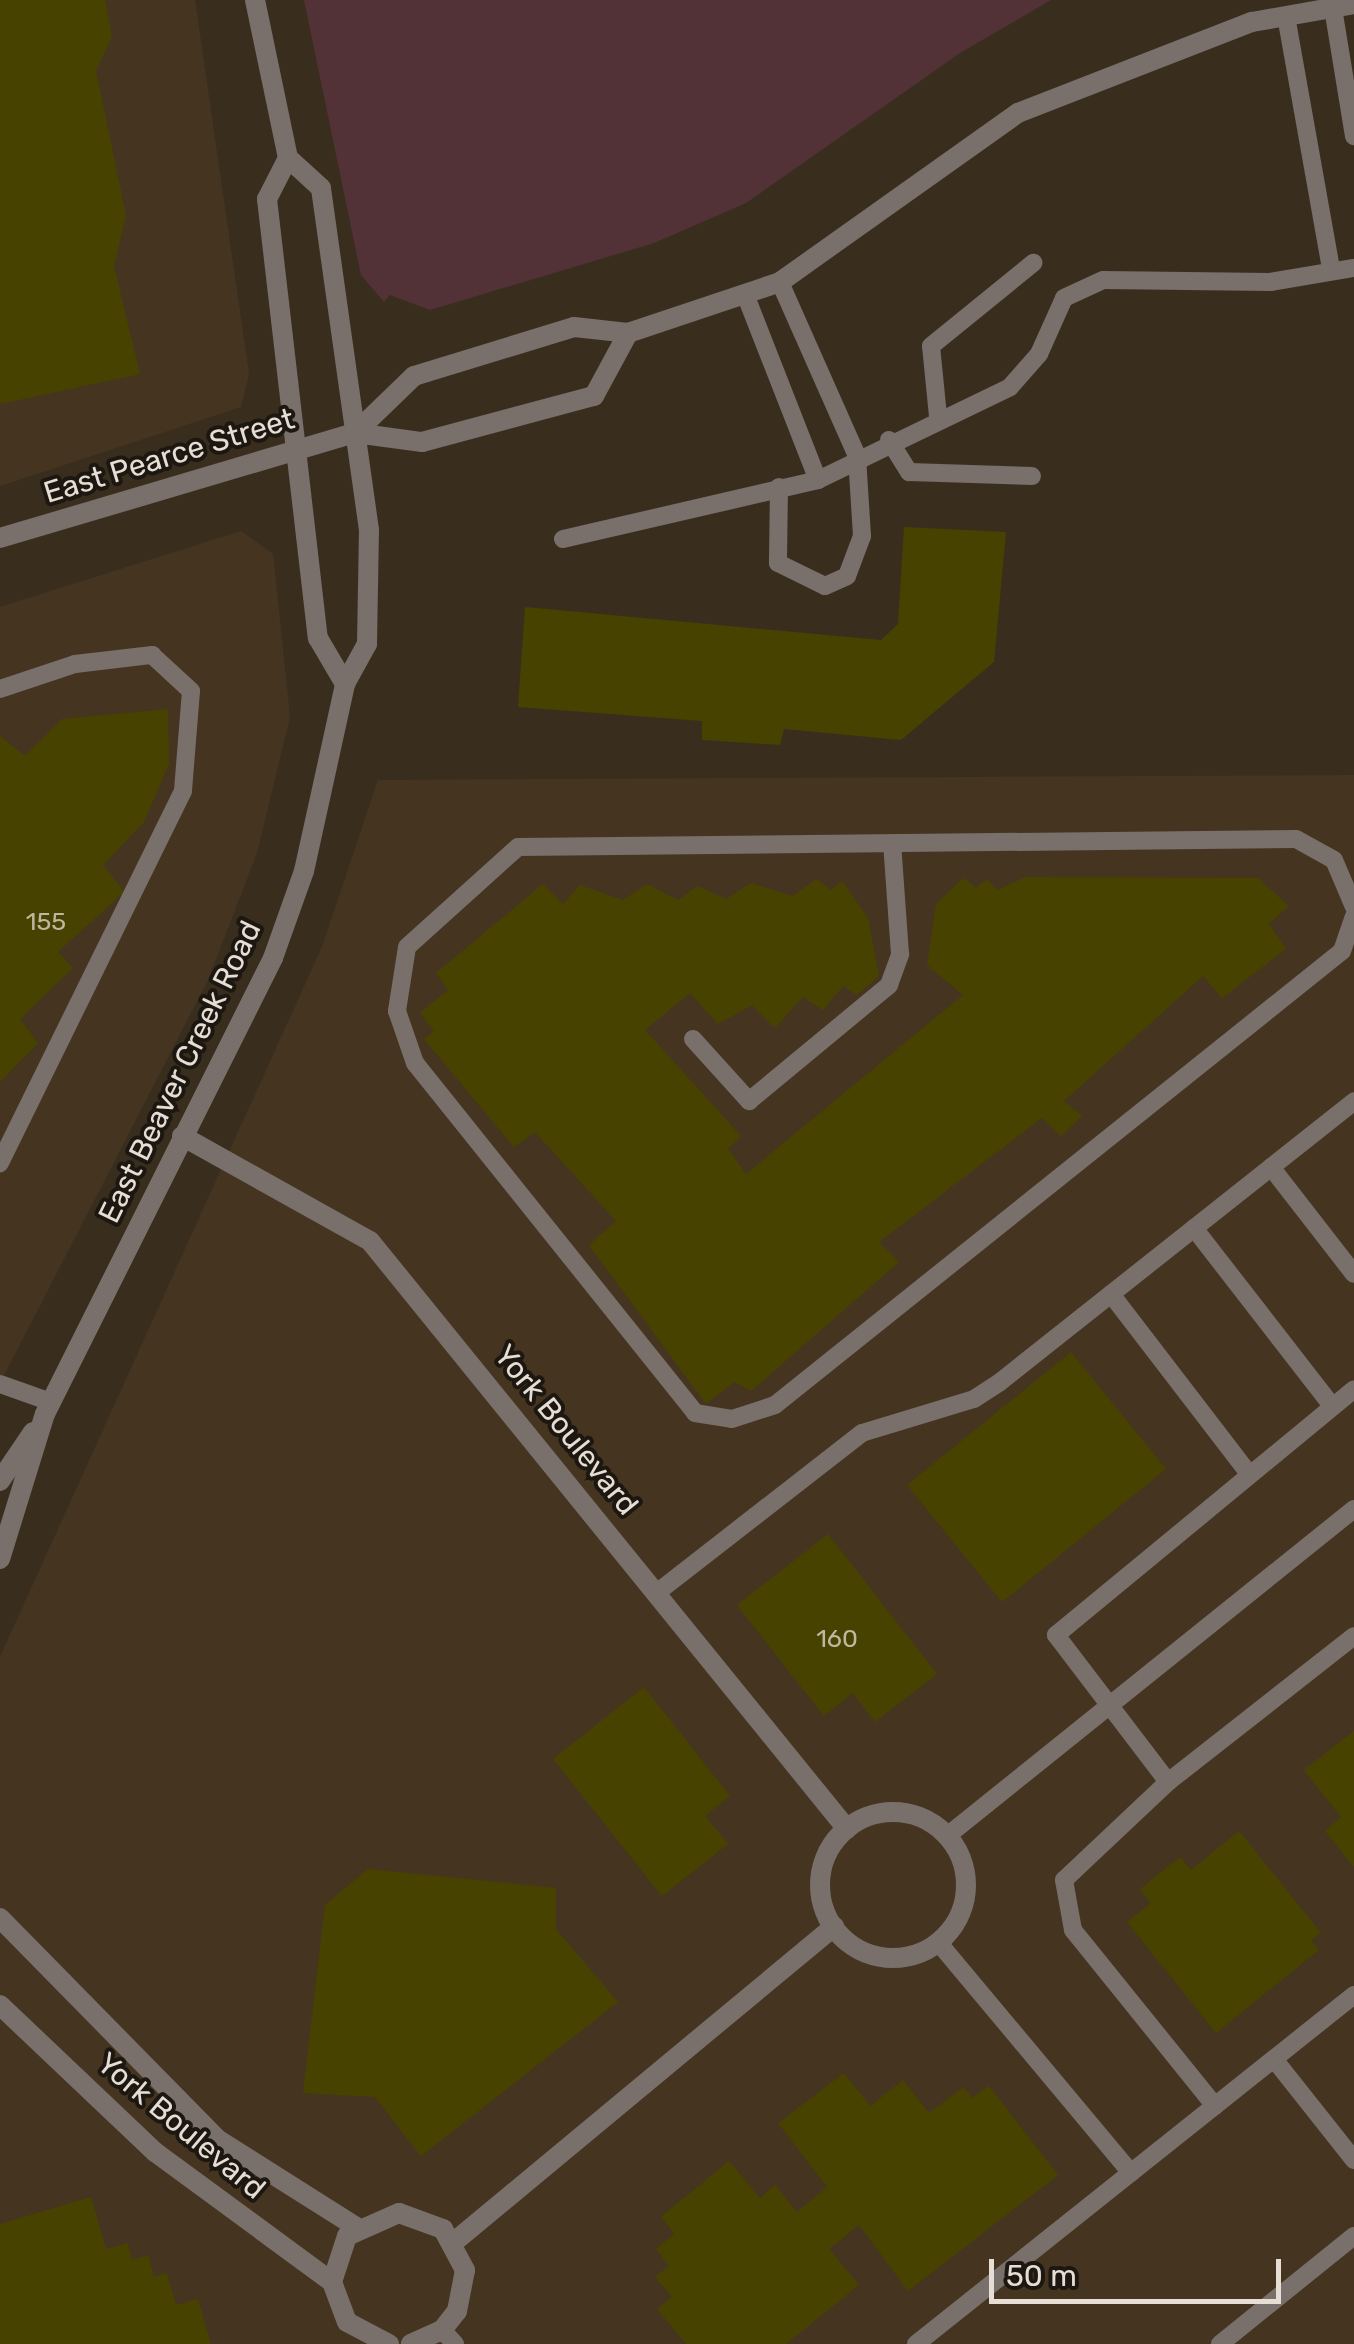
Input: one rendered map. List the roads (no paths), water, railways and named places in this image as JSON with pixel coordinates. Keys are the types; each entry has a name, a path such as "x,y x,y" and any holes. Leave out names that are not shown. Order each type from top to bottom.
{"street":[{"path":"255,0 288,158 267,199 318,638 345,684"},
{"path":"356,432 414,376 574,327 628,333 780,282 1018,113 1252,22 1344,6"},
{"name":"East Beaver Creek Road","path":"0,1481 48,1408 274,958 304,871 345,684 368,626 368,530 321,188 288,158"},
{"path":"356,432 422,442 594,396 628,333"},
{"name":"East Pearce Street","path":"0,538 356,432"},
{"name":"York Boulevard","path":"182,1136 370,1241 659,1591 846,1828"},
{"name":"East Beaver Creek Road","path":"0,1559 48,1408"},
{"path":"895,1812 947,1836 962,1861 966,1891 938,1942 879,1956 834,1927 820,1889 826,1857 846,1828 895,1812"},
{"name":"York Boulevard","path":"0,1918 217,2140 356,2228"},
{"path":"454,2242 834,1927"},
{"name":"York Boulevard","path":"0,2005 155,2152 332,2282"},
{"path":"389,2344 359,2340 338,2306 332,2282 341,2245 356,2228 381,2214 413,2214 454,2242 465,2285 448,2337 411,2344"}],"lane":[{"path":"1344,6 1354,136"},
{"path":"1286,16 1330,269"},
{"path":"938,416 931,346 1032,263"},
{"path":"562,539 818,480 938,416 1010,387 1039,354 1064,298 1103,280 1270,282 1354,268"},
{"path":"779,487 778,563 826,586 846,576 862,536 857,456 780,282"},
{"path":"745,294 818,480"},
{"path":"889,440 909,472 1032,476"},
{"path":"0,690 75,664 152,655 191,691 182,790 0,1163"},
{"path":"1354,907 1334,860 1296,838 518,847 408,947 397,1011 414,1062 695,1413 732,1419 775,1405 1342,951 1354,917"},
{"path":"693,1038 748,1101 889,985 900,954 892,843"},
{"path":"659,1591 862,1433 974,1398 1354,1101"},
{"path":"1271,1168 1354,1274"},
{"path":"1194,1228 1332,1406"},
{"path":"1111,1294 1250,1475"},
{"path":"0,1384 48,1408"},
{"path":"1168,1782 1056,1635 1354,1389"},
{"path":"947,1836 1354,1509"},
{"path":"1215,2106 1064,1910 1064,1880 1168,1782 1354,1636"},
{"path":"938,1942 1131,2173"},
{"path":"916,2344 1354,1996"},
{"path":"1274,2059 1354,2160"},
{"path":"1220,2344 1354,2236"}]}
